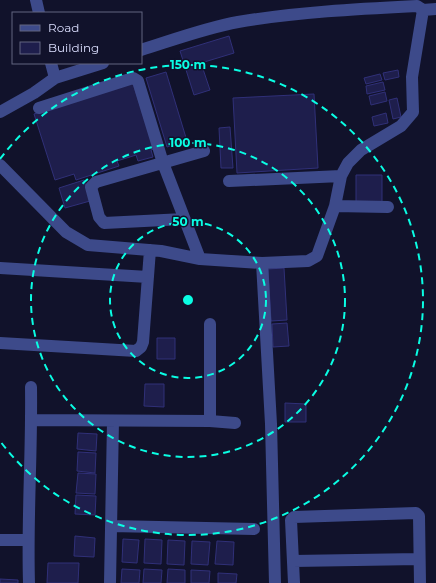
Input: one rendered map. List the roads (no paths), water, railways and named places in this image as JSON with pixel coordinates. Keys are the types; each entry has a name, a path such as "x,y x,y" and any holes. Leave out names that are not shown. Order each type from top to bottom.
{"street":[{"path":"36,0 39,12"},
{"path":"315,0 318,12"},
{"path":"142,50 236,22 318,12 417,6 423,10 436,9"},
{"path":"0,165 66,232 88,246 150,250 200,259 262,263 308,261 317,256 335,206 341,176 348,163 360,150 401,126 413,112 412,77 423,10"},
{"path":"51,64 55,78"},
{"path":"0,112 34,93 55,78 100,64"},
{"path":"39,108 133,78 138,81 163,163 200,259"},
{"path":"184,219 104,223 99,217 91,187 96,182 204,151"},
{"path":"229,181 341,176"},
{"path":"335,206 388,207"},
{"path":"0,343 136,351 141,348 143,342 150,250"},
{"path":"262,263 272,424 275,583"},
{"path":"0,268 148,277"},
{"path":"210,324 210,421"},
{"path":"29,583 28,540 31,387"},
{"path":"31,420 210,421 235,423"},
{"path":"110,583 113,421"},
{"path":"294,583 291,520 294,517 416,512 419,516 420,583"},
{"path":"111,526 254,529"},
{"path":"0,540 28,540"},
{"path":"293,561 419,559"}]}
